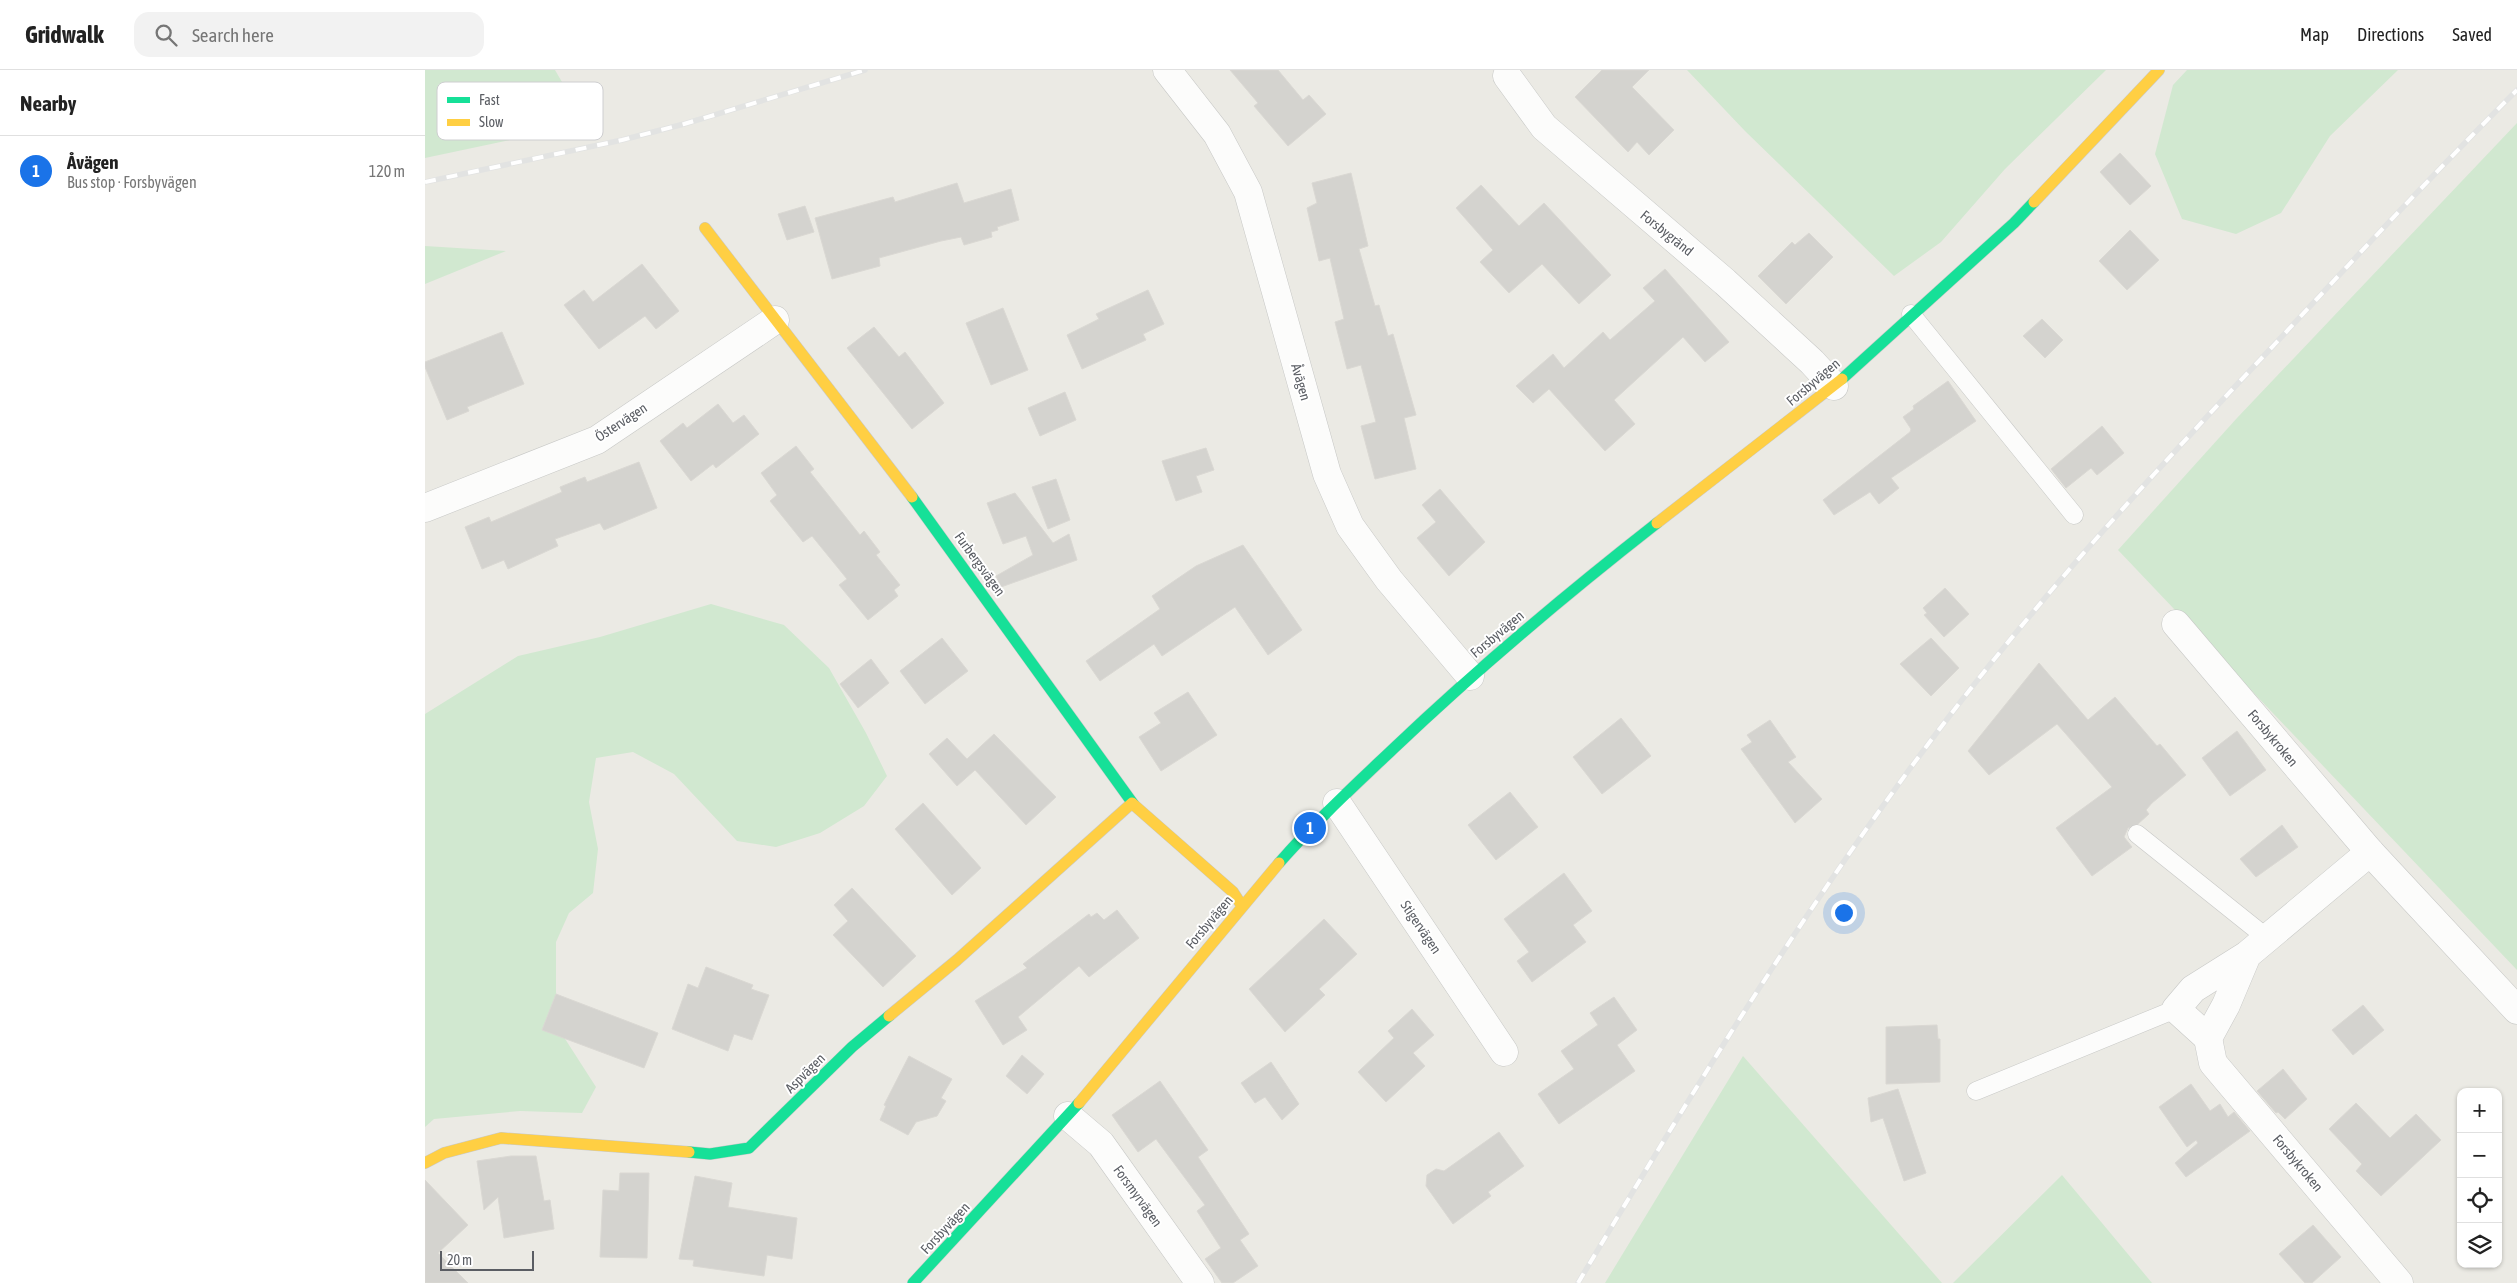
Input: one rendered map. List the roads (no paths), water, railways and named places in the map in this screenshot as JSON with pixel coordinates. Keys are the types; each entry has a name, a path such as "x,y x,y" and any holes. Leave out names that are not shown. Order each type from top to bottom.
{"street":[{"name":"Åvägen","path":"1167,70 1217,134 1249,192 1327,474 1350,526 1389,580 1470,676"},
{"name":"Forsbyvägen","path":"913,1283 1068,1116 1242,906 1310,828 1470,676 1603,565 1834,386 1911,314 2014,224 2159,70"},
{"name":"Forsbygränd","path":"1507,76 1544,127 1719,276 1812,362 1834,386"},
{"name":"Furbergsvägen","path":"705,228 916,502 1132,803 1233,892 1242,906"},
{"name":"Östervägen","path":"425,508 597,440 775,320"},
{"name":"Forsbykroken","path":"2175,624 2370,852 2517,1010"},
{"name":"Aspvägen","path":"425,1163 444,1153 501,1138 710,1154 749,1148 852,1047 978,942 1132,803"},
{"name":"Stigervägen","path":"1337,803 1504,1052"},
{"path":"2247,955 2226,1004 2208,1038 2176,1009 2193,989 2247,955 2370,852"},
{"name":"Forsbykroken","path":"2208,1038 2213,1063 2399,1283"},
{"name":"Forsmyrvägen","path":"1068,1116 1101,1144 1200,1283"}],"lane":[{"path":"1911,314 2074,515"},
{"path":"2137,834 2267,938"},
{"path":"1976,1091 2176,1009"}],"railway":[{"path":"425,182 622,140 684,124 865,70"},
{"path":"1578,1283 1756,993 1851,852 1951,714 2028,618 2108,525 2394,216 2517,90"}],"place":[{"name":"Åvägen","path":"1310,828"}]}
